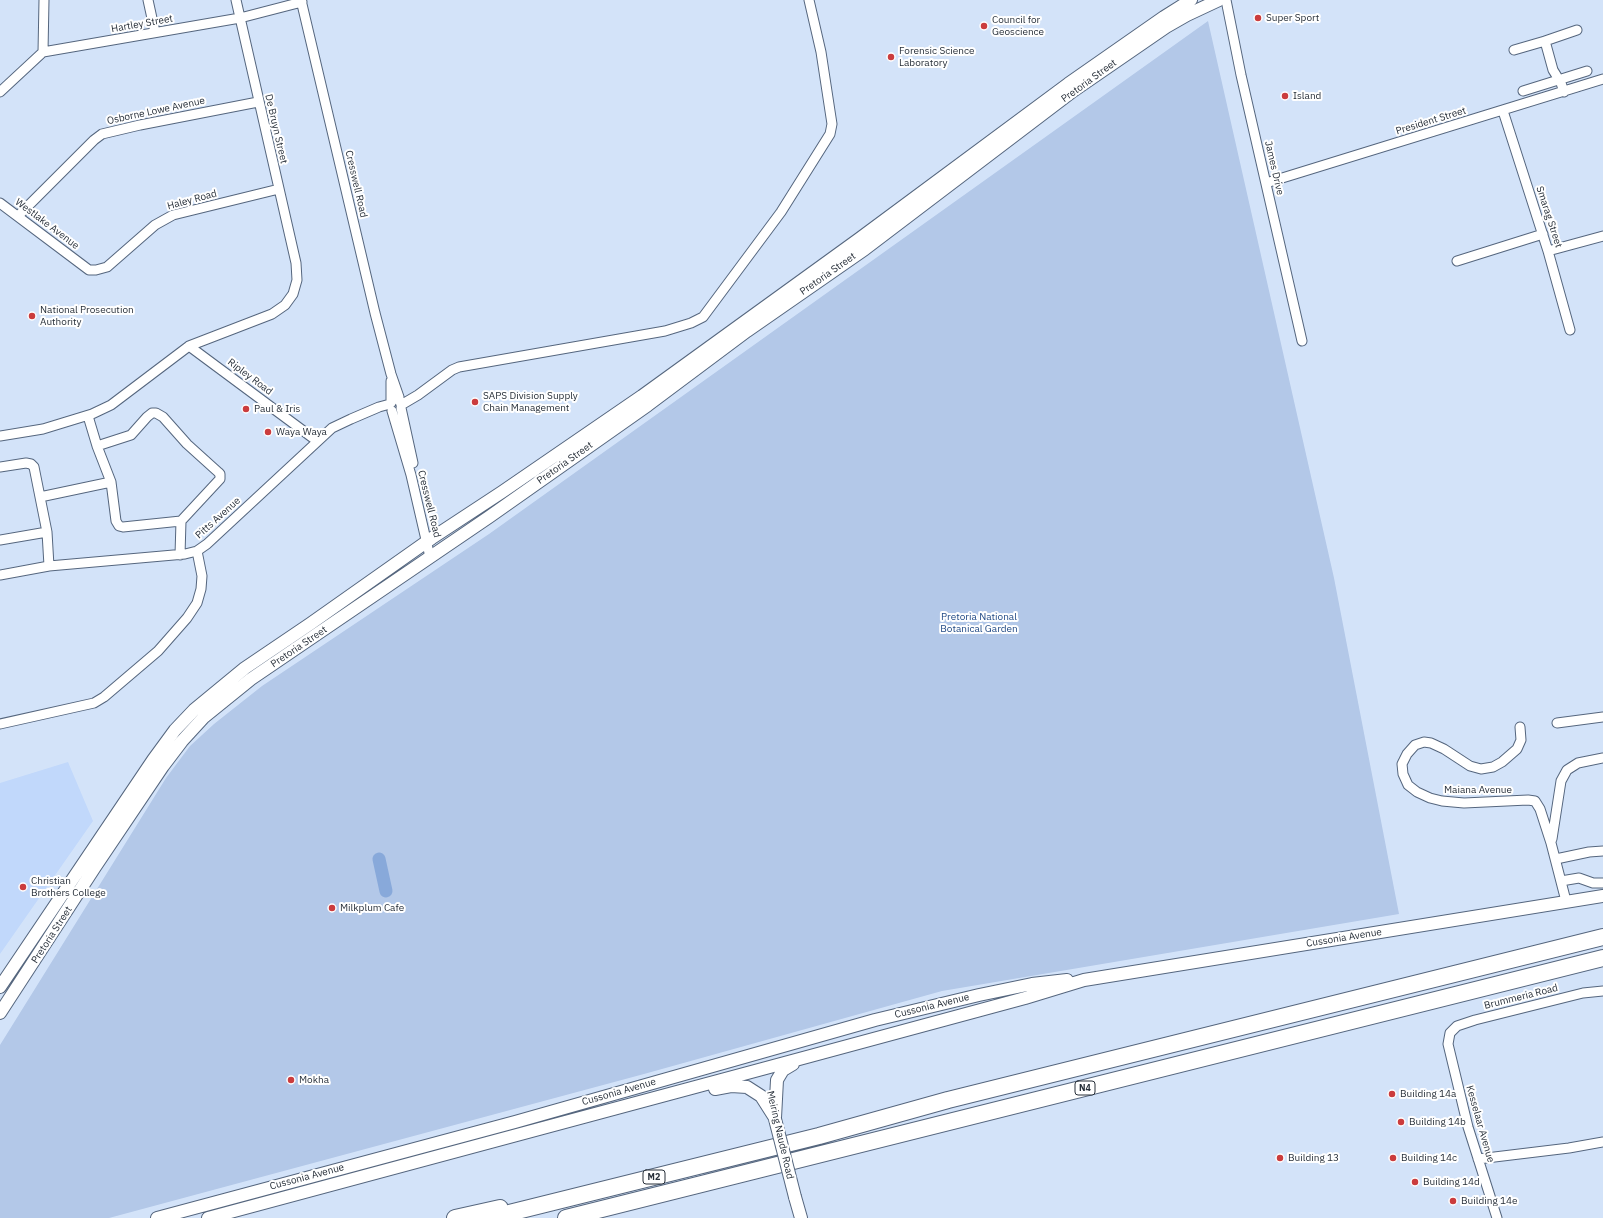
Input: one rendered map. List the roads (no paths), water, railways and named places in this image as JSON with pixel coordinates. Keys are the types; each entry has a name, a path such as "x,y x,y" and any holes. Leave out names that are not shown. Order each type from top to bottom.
{"highway":[{"name":"N4","path":"819,1136 948,1100 1603,937"},
{"name":"N4","path":"566,1218 1603,958"},
{"path":"455,1218 528,1202 754,1146 794,1138 819,1136"},
{"name":"M2","path":"489,1218 819,1136"}],"main road":[{"name":"Pretoria Street","path":"0,986 153,760 175,730 194,710 245,668 429,540 642,396 859,239 1068,84 1191,0"},
{"name":"Pretoria Street","path":"0,1013 163,766 182,741 204,718 251,679 433,555 648,405 747,331 864,249 1086,83 1166,27 1219,0"},
{"name":"Cussonia Avenue","path":"157,1218 515,1122 875,1020 979,995 1042,982 1084,980 1603,896"},
{"name":"Cussonia Avenue","path":"208,1218 1025,998 1084,980"},
{"name":"Meiring Naude Road","path":"761,1052 766,1068 775,1119 801,1218"},
{"path":"775,1119 776,1084 780,1072 789,1066 820,1053"},
{"path":"659,1096 675,1098 726,1087 742,1086 761,1096 775,1119"}],"street":[{"path":"0,92 43,52 44,0"},
{"path":"148,0 155,32"},
{"name":"De Bruyn Street","path":"0,436 43,429 88,416 111,405 189,346 272,314 285,306 291,298 296,288 296,263 258,102 236,0"},
{"path":"395,406 418,395 452,370 459,367 665,331 691,323 703,317 781,212 830,134 832,124 821,52 809,0"},
{"name":"James Drive","path":"1226,0 1241,75 1302,341"},
{"name":"Hartley Street","path":"43,52 240,18 302,1"},
{"name":"Cresswell Road","path":"302,1 391,374 399,397 395,406 410,475 433,555"},
{"path":"1514,50 1577,30"},
{"path":"1545,41 1554,70 1564,92"},
{"path":"1523,91 1587,71"},
{"name":"President Street","path":"1266,183 1603,79"},
{"name":"Osborne Lowe Avenue","path":"18,216 94,140 102,134 134,126 258,102"},
{"name":"Smarag Street","path":"1503,111 1543,234 1570,330"},
{"name":"Haley Road","path":"81,264 90,270 102,269 112,264 155,225 173,215 279,189"},
{"name":"Westlake Avenue","path":"0,203 81,264"},
{"path":"1457,261 1543,234"},
{"path":"1548,251 1603,236"},
{"name":"Ripley Road","path":"189,346 318,441"},
{"name":"Pitts Avenue","path":"0,575 49,566 180,555 197,551 207,544 318,441 341,423 372,410 380,412 395,406"},
{"path":"88,416 97,446 111,482 116,522 119,526 124,527 180,521 220,479 220,474 187,444 163,417 158,414 152,413 131,435 97,446"},
{"path":"0,467 26,463 31,464 34,467 46,532 49,566"},
{"path":"40,497 111,482"},
{"path":"180,521 180,555"},
{"path":"0,540 46,532"},
{"path":"0,724 94,703 104,697 158,651 179,629 197,602 201,589 202,576 197,551"},
{"path":"1557,723 1603,717"},
{"name":"Maiana Avenue","path":"1520,727 1521,740 1517,749 1502,762 1493,767 1481,769 1470,766 1444,749 1431,743 1424,742 1415,745 1407,754 1402,764 1403,774 1408,785 1417,792 1430,798 1442,801 1464,803 1535,801 1540,809 1556,859 1566,902"},
{"path":"1551,843 1561,781 1568,770 1578,763 1603,758"},
{"path":"1556,859 1589,852 1603,851"},
{"path":"1561,881 1579,878 1593,883 1603,883"},
{"name":"Brummeria Road","path":"1449,1035 1453,1029 1460,1024 1578,995 1603,991"},
{"name":"Kesselaar Avenue","path":"1449,1035 1449,1047 1468,1127 1497,1218"},
{"path":"1478,1159 1569,1148 1603,1142"}],"waterway":[{"path":"379,859 386,891"}],"place":[{"name":"Super Sport","path":"1258,18"},
{"name":"Council for Geoscience","path":"984,26"},
{"name":"Forensic Science Laboratory","path":"891,57"},
{"name":"Island","path":"1285,96"},
{"name":"National Prosecution Authority","path":"32,316"},
{"name":"SAPS Division Supply Chain Management","path":"475,402"},
{"name":"Paul & Iris","path":"246,409"},
{"name":"Waya Waya","path":"268,432"},
{"name":"Christian Brothers College","path":"23,887"},
{"name":"Milkplum Cafe","path":"332,908"},
{"name":"Mokha","path":"291,1080"},
{"name":"Building 14a","path":"1392,1094"},
{"name":"Building 14b","path":"1401,1122"},
{"name":"Building 13","path":"1280,1158"},
{"name":"Building 14c","path":"1393,1158"},
{"name":"Building 14d","path":"1415,1182"},
{"name":"Building 14e","path":"1453,1201"}],"park label":[{"name":"Pretoria National Botanical Garden","path":"979,622"}]}
